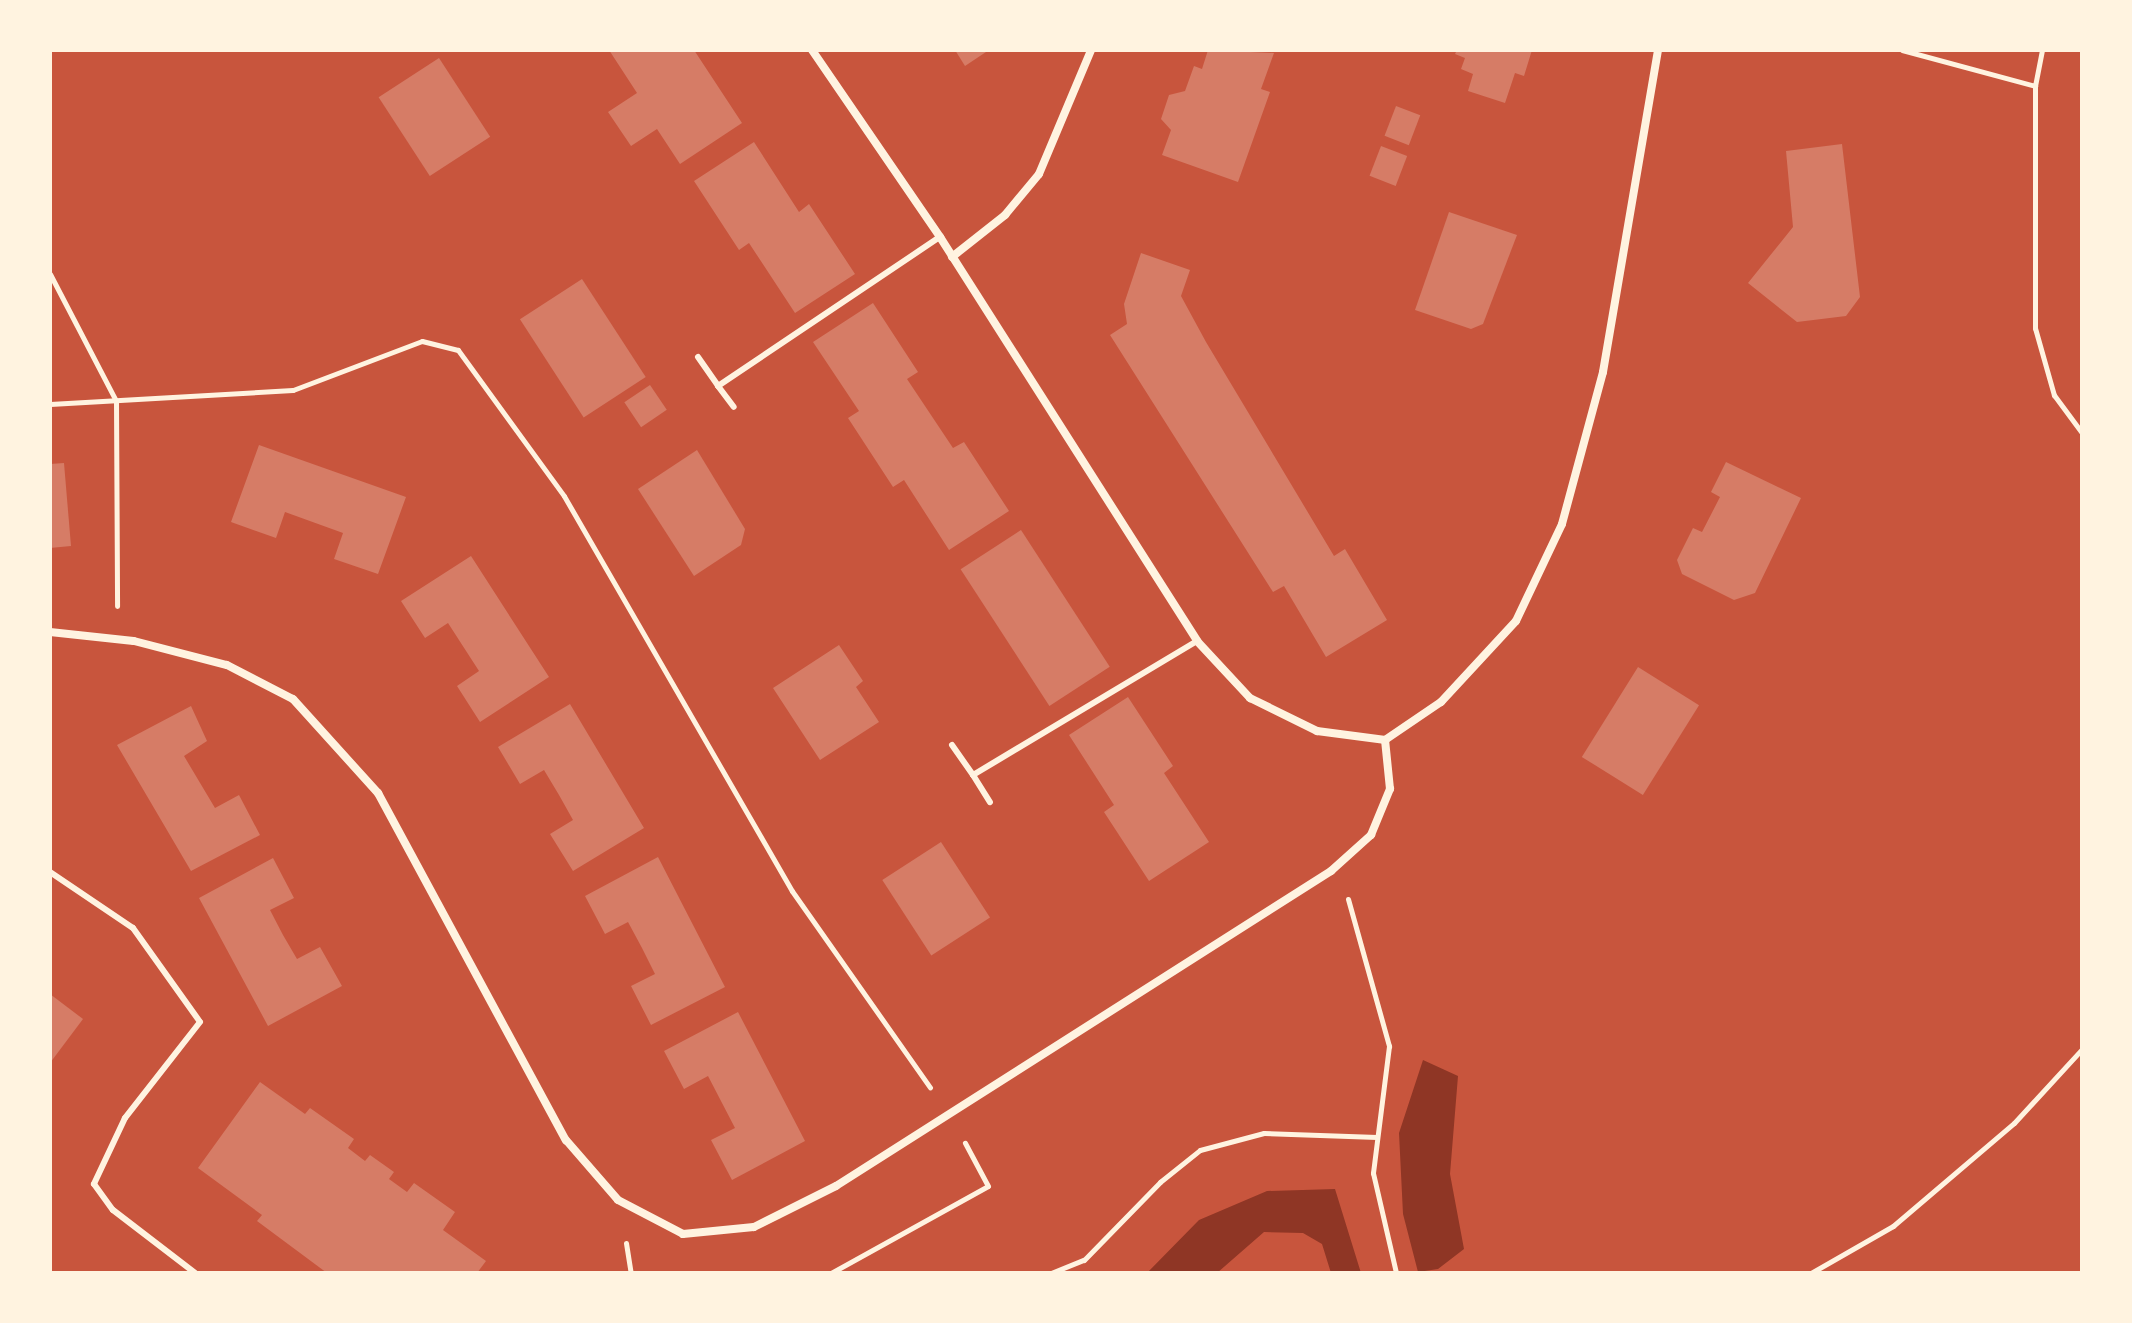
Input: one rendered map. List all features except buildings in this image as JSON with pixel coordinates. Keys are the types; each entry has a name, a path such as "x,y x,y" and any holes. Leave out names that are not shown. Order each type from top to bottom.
{"street":[{"path":"812,50 940,237 1197,641 1250,698 1317,731 1385,740 1441,702 1516,621 1562,524 1603,372 1658,50"},
{"path":"952,257 1005,215 1039,174 1091,50"},
{"path":"50,632 117,639 227,665 293,699 378,793 566,1140 618,1200 683,1234 754,1227 836,1186 1331,871 1371,835 1390,789 1385,740"}],"lane":[{"path":"718,386 940,237"},
{"path":"698,357 734,407"},
{"path":"973,775 1197,641"},
{"path":"952,745 990,802"},
{"path":"50,872 133,928 200,1022 125,1118 94,1184 113,1210 195,1273"}],"path":[{"path":"1902,50 2035,86"},
{"path":"2042,50 2035,86 2035,328 2054,395 2082,433"},
{"path":"50,274 116,401 117,639"},
{"path":"50,404 293,390 422,341 458,350 564,496 792,891 950,1115 988,1186 831,1273"},
{"path":"1331,871 1353,908 1389,1046 1373,1173 1396,1273"},
{"path":"1811,1273 1893,1226 2014,1123 2082,1049"},
{"path":"1051,1273 1084,1260 1160,1182 1200,1150 1264,1133 1378,1137"}],"shaded area":[{"path":"1423,1060 1458,1076 1450,1174 1464,1249 1438,1269 1418,1272 1403,1214 1399,1133"},
{"path":"1335,1189 1361,1273 1331,1273 1322,1244 1303,1233 1264,1232 1217,1273 1147,1273 1199,1220 1267,1191"}]}
